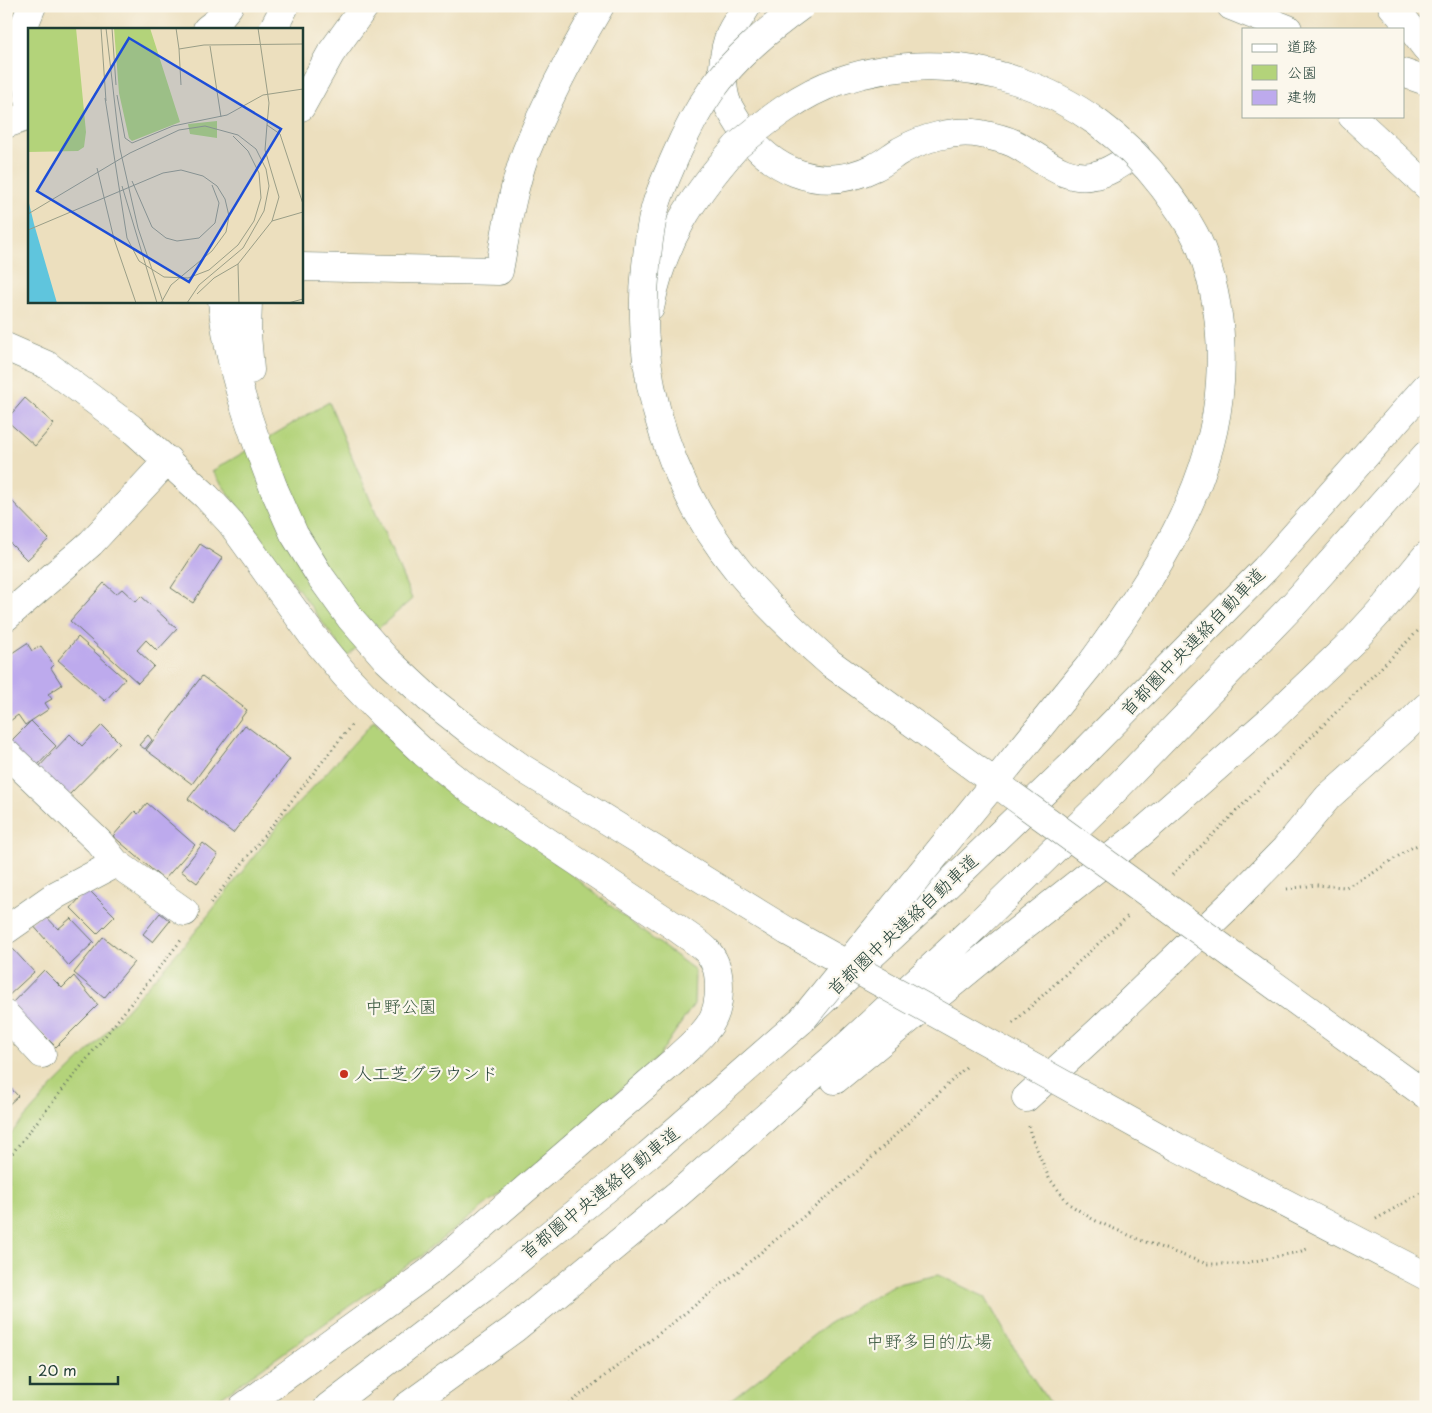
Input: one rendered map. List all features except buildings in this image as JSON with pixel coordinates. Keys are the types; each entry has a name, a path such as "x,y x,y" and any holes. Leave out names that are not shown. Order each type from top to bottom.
{"main road":[{"path":"28,94 19,38 32,6"},
{"path":"208,28 216,22 229,6"},
{"path":"274,28 285,6"},
{"path":"302,104 331,53 365,6"},
{"path":"302,267 499,271 511,205 526,154 549,100 600,6"},
{"path":"747,6 731,32 724,54 724,83 727,102 749,139 783,167 806,177 827,180 854,174 874,168 901,150 927,139 957,133 980,134 1012,142 1056,170 1076,176 1095,176 1110,170 1136,154"},
{"path":"801,6 741,56 712,90 689,126 656,206 647,248 643,292 644,342 649,383 659,424 674,467 696,510 725,554 757,593 790,627 830,663 1426,1095"},
{"path":"1221,6 1246,28"},
{"path":"1231,6 1286,28"},
{"path":"1392,6 1426,48"},
{"path":"644,342 652,296 666,250 684,214 708,179 737,146 768,120 800,99 837,81 876,70 918,65 959,66 1000,74 1044,91 1084,112 1101,124 1136,154 1178,207 1200,246 1214,291 1220,336 1220,384 1213,432 1200,477 1182,521 1158,566 1128,614 1096,658 802,1020"},
{"path":"1404,73 1426,81"},
{"path":"6,124 28,116"},
{"path":"1354,118 1426,185"},
{"path":"222,302 242,400 274,489 294,534 320,576 351,619 387,660 428,698 522,768 787,931 1177,1147 1426,1276"},
{"path":"248,302 247,334 251,378 259,426 274,489"},
{"path":"6,347 46,365 131,428 206,496 231,523 312,635 345,675 382,714 424,753 470,790 677,928 707,951 716,963 719,977 719,1004 707,1030 639,1092 429,1272 243,1407"},
{"name":"首都圏中央連絡自動車道","path":"328,1407 482,1289 648,1155 802,1020 941,891 1080,756 1264,569 1426,387"},
{"path":"514,1330 679,1193 838,1054 976,927 1107,798 1294,604 1426,455"},
{"path":"6,618 92,543 168,460"},
{"path":"406,1407 514,1330 596,1276 997,947 1139,835 1268,722 1353,641 1426,556"},
{"path":"1026,1098 1227,908 1284,849 1328,797 1426,707"},
{"path":"6,753 99,842 116,863 185,912"},
{"path":"6,930 56,895 116,863"},
{"path":"6,1015 42,1054"}],"path":[{"path":"1280,890 1316,885 1346,887 1409,849 1426,841"},
{"path":"1026,1098 1030,1133 1049,1178 1069,1204 1094,1220 1140,1240 1207,1264 1240,1264 1299,1252 1315,1246"},
{"path":"1371,1221 1426,1190"}],"green space":[{"path":"329,402 412,599 347,656 212,471"},
{"name":"中野公園","path":"374,721 396,745 448,794 522,835 646,934 695,970 694,1004 658,1057 537,1164 423,1254 207,1407 6,1407 6,1139 53,1086 92,1048 192,936 281,822"},
{"name":"中野多目的広場","path":"938,1275 985,1297 1021,1360 1052,1407 721,1407 828,1324 893,1285"}],"place":[{"name":"人工芝グラウンド","path":"344,1074"}]}
